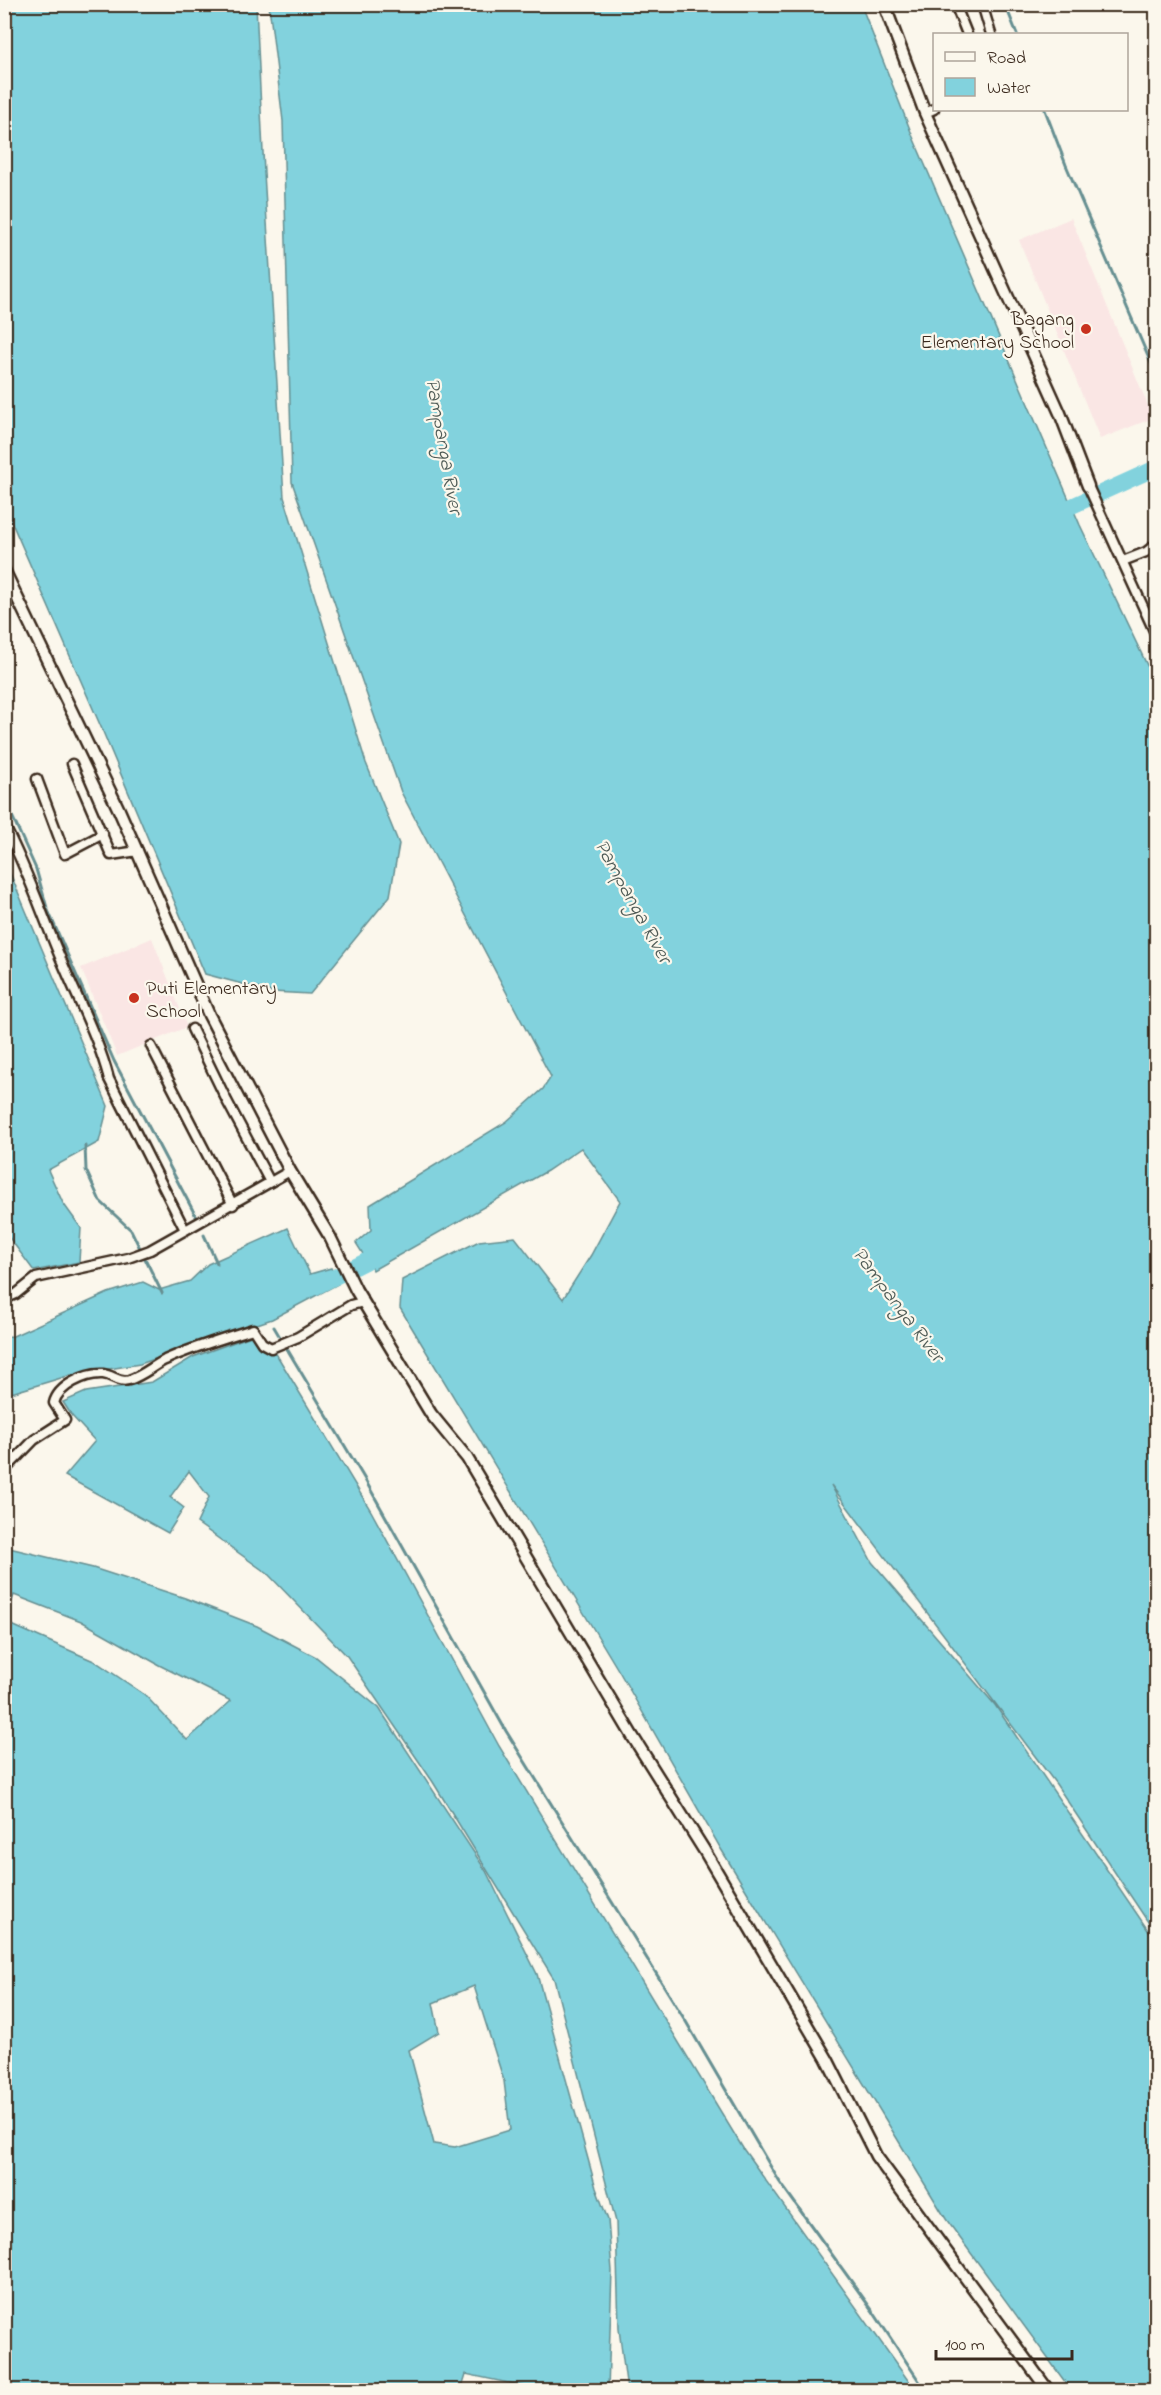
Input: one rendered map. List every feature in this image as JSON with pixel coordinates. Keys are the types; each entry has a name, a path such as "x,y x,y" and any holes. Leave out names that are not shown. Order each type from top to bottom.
{"street":[{"path":"884,4 1088,486 1156,635"},
{"path":"955,4 967,33"},
{"path":"982,4 991,33"},
{"path":"1123,561 1146,552 1156,544"},
{"path":"4,570 138,851 209,1015 290,1172 330,1237 356,1290 431,1414 467,1458 639,1746 704,1850 827,2059 876,2156 1048,2391"},
{"path":"72,764 111,855 138,851"},
{"path":"37,779 65,854 103,834"},
{"path":"4,825 24,863 55,945 104,1060 109,1080 185,1230"},
{"path":"192,1029 270,1182"},
{"path":"151,1046 233,1205"},
{"path":"4,1299 16,1294 36,1278 128,1258 150,1250 290,1172"},
{"path":"4,1471 34,1440 65,1420 54,1403 56,1396 65,1387 103,1374 120,1381 130,1380 165,1360 253,1329 262,1342 271,1348 289,1341 351,1305 363,1302"}],"shaded area":[{"name":"Bagang Elementary School","path":"1071,218 1153,418 1100,439 1019,240"},
{"name":"Puti Elementary School","path":"152,938 187,1027 117,1056 81,968"}],"water":[{"path":"4,5 256,5 284,497 366,763 399,844 390,896 310,994 272,992 205,974 5,507"},
{"name":"Pampanga River","path":"269,5 861,5 913,137 1080,525 1156,684 1156,1934 1056,1784 831,1485 872,1562 995,1705 1156,1942 1156,2390 1071,2390 946,2219 721,1849 620,1673 400,1308 402,1280 479,1241 515,1237 563,1299 591,1255 620,1201 581,1148 547,1171 373,1270 356,1243 371,1230 370,1205 506,1122 543,1089 551,1077 401,792 292,482 283,121"},
{"path":"5,861 108,1106 99,1142 48,1170 63,1203 81,1228 79,1262 34,1271 5,1232"},
{"path":"288,1228 310,1274 331,1268 338,1284 272,1319 140,1364 71,1375 8,1394 5,1398 5,1337 13,1336 108,1293 143,1282 159,1290 190,1281 208,1264"},
{"path":"251,1336 260,1349 275,1352 371,1511 499,1746 744,2150 915,2390 627,2390 619,2329 616,2222 554,1979 433,1782 347,1656 268,1574 197,1523 209,1497 189,1471 170,1497 184,1508 168,1533 65,1476 95,1441 72,1416 63,1402 86,1392 152,1382 193,1357"},
{"path":"5,1547 93,1568 185,1598 257,1626 316,1657 379,1708 486,1871 537,1974 596,2188 608,2220 612,2271 608,2390 523,2390 523,2386 466,2374 461,2390 5,2390 5,1622 96,1662 145,1695 187,1740 231,1701 159,1665 81,1621 14,1595 5,1621","holes":["474,1986 504,2081 510,2130 455,2147 434,2144 409,2050 439,2032 433,2003"]}],"waterway":[{"path":"1005,4 1017,33"},
{"path":"1045,111 1066,165 1156,375"},
{"path":"1052,515 1156,468"},
{"path":"4,798 36,869 47,908 114,1061 198,1220"},
{"path":"85,1146 86,1170 100,1201 131,1230 162,1293"},
{"path":"204,1235 217,1263"},
{"path":"315,1287 374,1257 382,1247"},
{"path":"274,1327 364,1478 506,1731 685,2020 779,2181 872,2310 925,2390"}],"place":[{"name":"Bagang Elementary School","path":"1086,329"},
{"name":"Puti Elementary School","path":"134,998"}]}
